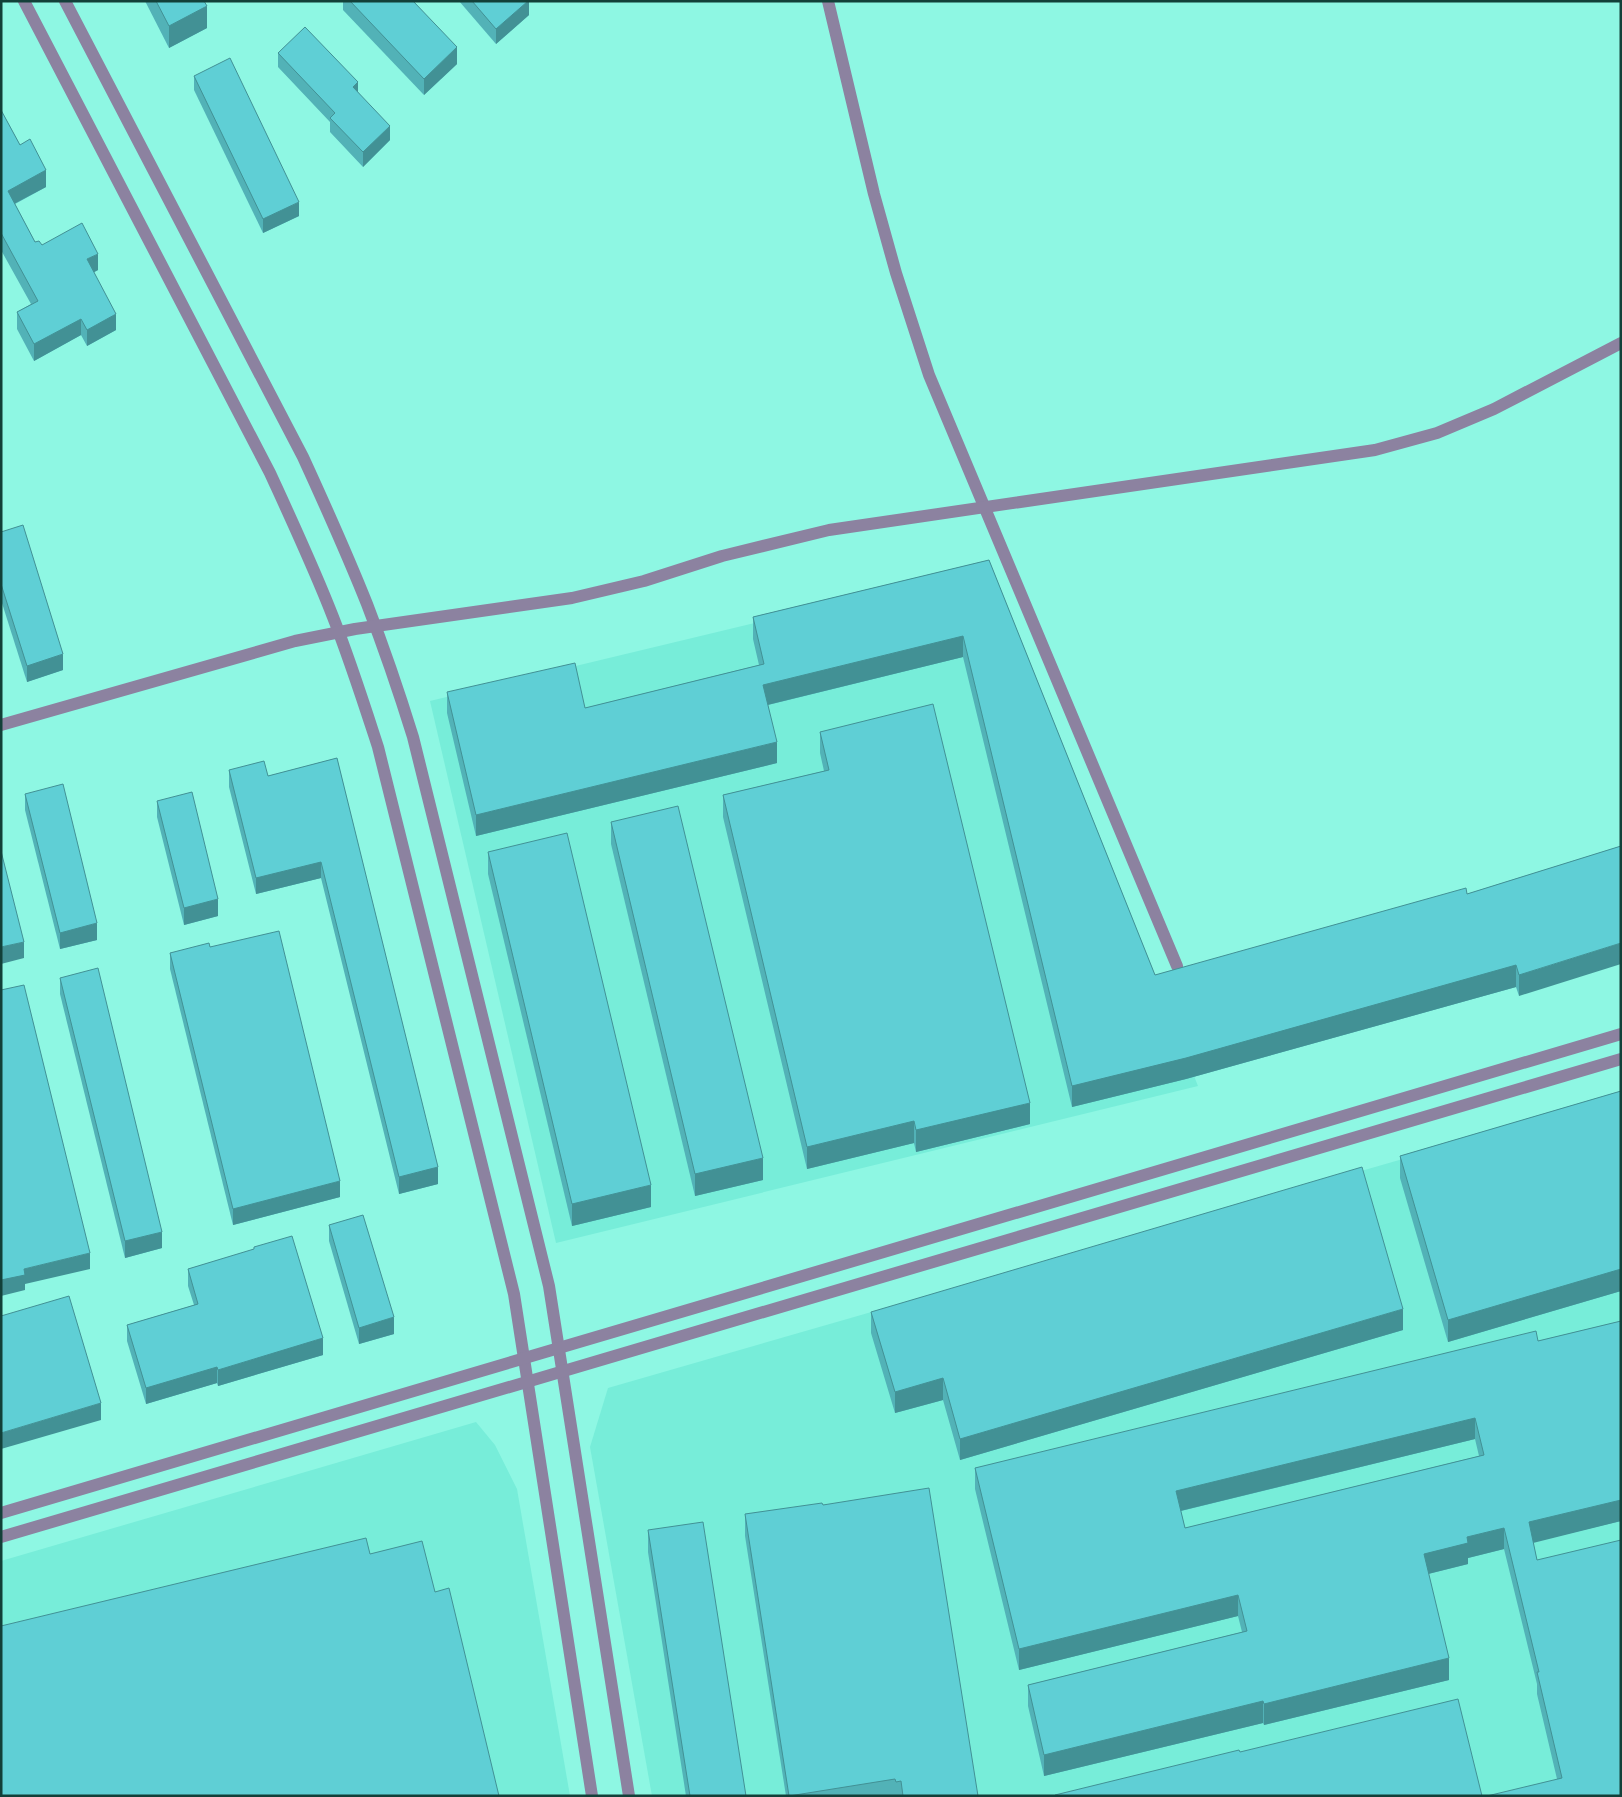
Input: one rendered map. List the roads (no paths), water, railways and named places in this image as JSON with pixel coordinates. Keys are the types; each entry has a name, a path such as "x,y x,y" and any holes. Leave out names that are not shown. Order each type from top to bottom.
{"street":[{"path":"24,1 270,473 303,544 339,632 378,747 514,1294 592,1796"},
{"path":"65,1 303,457 336,530 392,670 418,756 549,1286 629,1796"},
{"path":"828,1 874,194 901,290 929,375 1177,966"},
{"path":"1,725 295,641 376,626 572,598 644,581 722,556 829,530 1343,456 1407,442 1494,409 1621,343"},
{"path":"1,1513 1621,1034"},
{"path":"1,1538 1621,1059"}]}
